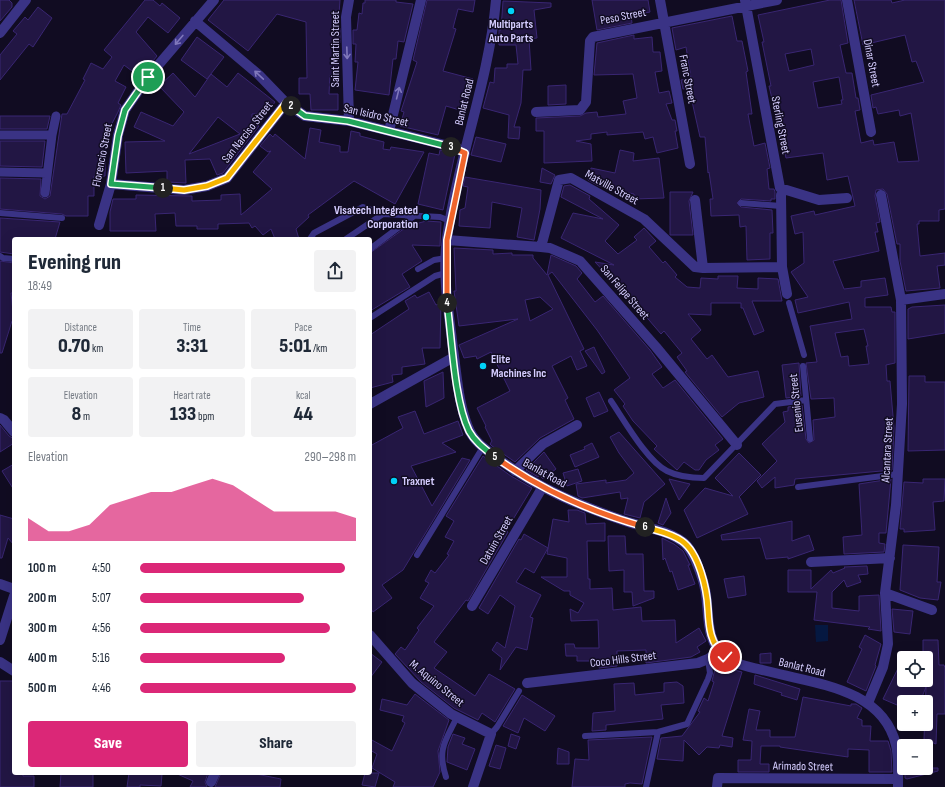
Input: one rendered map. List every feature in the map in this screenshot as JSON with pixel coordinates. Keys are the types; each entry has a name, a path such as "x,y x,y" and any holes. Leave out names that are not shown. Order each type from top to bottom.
{"street":[{"path":"0,33 26,0"},
{"name":"Florencio Street","path":"99,225 111,184 118,136 125,110 148,77 214,0"},
{"name":"Saint Martin Street","path":"348,121 346,17 349,0"},
{"path":"389,131 421,0"},
{"name":"Banlat Road","path":"496,0 492,38 465,153 447,240 447,303 464,416 469,431 483,448 542,488 594,510 665,532 674,536 689,547 701,572 708,605 710,633 719,651 725,657 744,665 840,690 868,703 881,716 891,731 897,755 898,783"},
{"name":"Franc Street","path":"660,0 690,164"},
{"name":"Peso Street","path":"536,112 580,110 584,107 586,102 590,40 593,37 745,3 778,0"},
{"name":"Dinar Street","path":"847,0 871,132"},
{"name":"Sterling Street","path":"745,3 780,191"},
{"name":"San Isidro Street","path":"195,21 259,75 286,103 305,116 348,121 457,148 465,153"},
{"name":"San Narciso Street","path":"111,184 184,190 207,186 227,178 286,103"},
{"path":"45,193 52,135 56,116"},
{"path":"0,135 52,135"},
{"path":"0,172 47,173"},
{"name":"Matville Street","path":"541,247 559,180 571,178 644,219 695,267 782,268"},
{"path":"788,299 782,268 780,191 819,200 847,198"},
{"name":"Alcantara Street","path":"868,703 883,667 888,644 885,593 898,474 902,404 900,300 881,195"},
{"path":"695,200 703,268"},
{"name":"San Felipe Street","path":"447,240 550,248 580,261 656,347 737,445"},
{"path":"900,300 945,294"},
{"path":"372,403 454,357"},
{"path":"0,418 4,420 12,430"},
{"path":"515,471 542,444 577,425"},
{"name":"Datuin Street","path":"472,606 542,488"},
{"path":"811,562 890,558"},
{"path":"0,584 12,588"},
{"path":"885,593 932,610"},
{"path":"0,640 12,602"},
{"name":"M. Aquino Street","path":"372,637 412,683 457,717 491,734"},
{"name":"Coco Hills Street","path":"527,683 698,663 708,659 719,651"},
{"path":"0,662 12,670"},
{"path":"473,787 491,734"},
{"name":"Arimado Street","path":"717,787 718,778 898,783"}],"lane":[{"path":"741,203 781,206"},
{"path":"311,237 314,233 363,207 383,214 440,217 450,221"},
{"path":"0,213 62,218"},
{"path":"349,237 383,214"},
{"path":"372,248 414,216"},
{"path":"0,256 3,258 12,259"},
{"path":"418,269 434,260 446,258"},
{"path":"372,317 435,276 446,273"},
{"path":"788,299 804,355"},
{"name":"Eusenio Street","path":"803,366 810,439"},
{"path":"611,400 647,454 667,471 689,477 704,478 775,404 806,400"},
{"path":"416,555 483,448"},
{"path":"798,487 898,474"},
{"path":"585,736 658,732 689,722 710,673 708,659"},
{"path":"491,734 497,728 519,691"},
{"path":"446,777 442,749 457,717"},
{"path":"646,787 658,732"}],"water":[{"path":"815,625 828,625 828,641 816,642"}],"building":[{"path":"0,0 9,0 12,3 12,7 0,21"},
{"path":"145,0 153,0 160,6 162,3 180,18 168,33 148,17 136,32 157,56 140,77 124,65 115,81 126,87 118,103 121,105 106,135 105,176 94,176 94,196 88,196 88,216 66,216 62,214 0,209 0,178 41,179 40,196 45,199 50,196 62,114 67,114 85,80 83,79 91,63 103,69 112,57 104,50"},
{"path":"224,0 340,0 338,28 340,28 340,43 337,43 338,75 330,75 329,94 338,94 338,110 311,110 310,94 299,94 299,78 307,78 306,22 277,14 248,51 208,20"},
{"path":"365,0 396,0 396,2 413,4 404,42 398,41 396,59 393,59 389,95 355,90 358,62 355,62 356,44 353,44 353,30 357,30 359,13 362,14 363,3 365,3"},
{"path":"427,0 475,0 473,12 458,9 453,28 456,29 443,71 473,79 463,111 446,106 438,135 400,126 404,112 401,111 417,62 413,60"},
{"path":"592,0 648,0 650,12 631,16 632,23 597,30"},
{"path":"830,0 841,0 848,43 840,45 846,73 852,73 856,98 858,98 860,110 855,111 861,143 873,140 874,145 894,142 898,162 919,161 911,113 900,116 899,110 878,114 876,107 873,108 871,95 924,82 916,61 912,62 905,35 863,45 854,0 891,0 892,3 905,0 945,0 945,209 939,210 939,221 919,221 919,224 917,224 920,256 945,253 945,265 937,266 940,288 906,291 900,261 900,244 897,244 887,194 883,189 876,190 875,196 880,222 876,223 878,232 875,232 879,251 833,261 844,289 861,287 861,281 885,278 888,295 865,298 865,307 891,307 892,312 895,312 895,363 886,365 887,381 890,381 894,428 892,470 795,479 794,485 775,488 775,477 762,488 757,481 777,461 762,444 785,422 783,412 788,411 788,407 802,405 806,439 809,443 814,440 813,420 835,417 834,398 811,399 806,363 817,362 810,326 852,319 849,302 798,313 795,300 808,297 791,272 804,263 803,232 795,234 791,216 814,211 815,215 855,206 848,176 827,180 823,153 786,158 769,86 771,86 758,15","holes":["811,49 814,65 789,71 785,54","839,77 843,100 841,100 842,104 818,108 813,82","864,329 868,346 866,346 869,364 849,366 848,356 841,357 835,333"]},
{"path":"503,1 551,3 551,7 534,10 537,38 529,39 531,70 523,70 521,103 514,127 520,127 519,139 508,138 509,115 483,108 490,82 494,83 495,68 507,68 507,64 518,64 516,45 499,45 499,30 501,30"},
{"path":"38,7 52,18 33,47 29,44 0,80 0,55 17,34 13,31 25,17 28,20"},
{"path":"732,16 737,41 742,41 748,71 746,72 752,114 748,114 754,146 765,143 770,168 767,169 769,189 774,189 775,192 775,199 771,199 771,201 741,199 737,203 741,207 772,210 773,233 770,233 770,259 747,260 746,226 740,227 739,215 711,216 710,199 713,199 709,172 708,173 705,137 700,137 689,88 683,89 681,80 691,78 686,47 676,50 672,28"},
{"path":"634,35 634,39 652,37 653,52 660,52 662,71 655,72 659,93 669,91 672,103 666,104 672,120 675,120 678,148 657,153 653,137 645,139 643,132 607,135 607,132 591,134 591,139 576,141 591,144 592,161 544,163 544,131 536,131 536,118 580,116 586,113 597,112 598,117 626,114 623,101 637,98 633,74 594,75 597,43"},
{"path":"197,37 224,57 207,79 181,60"},
{"path":"173,73 195,97 211,74 227,87 238,73 275,102 267,113 252,114 252,118 262,120 223,173 217,175 210,159 185,160 186,183 167,182 167,171 126,173 125,142 165,141 134,127 141,112 173,126 184,112 159,86","holes":["218,117 240,134 189,154"]},
{"path":"566,85 566,104 548,105 548,86"},
{"path":"0,116 50,116 47,129 0,129"},
{"path":"310,128 321,130 319,142 340,146 340,152 348,152 351,131 360,133 360,136 384,142 383,149 390,150 391,147 424,152 395,204 354,181 308,215 309,217 296,229 298,237 274,237 271,229 263,235 255,226 252,228 249,223 218,224 218,229 197,229 197,226 176,226 175,213 155,214 156,231 110,231 110,212 113,199 136,199 136,195 192,196 192,201 221,200 221,195 240,194 241,215 272,189 253,172 271,151 268,152 260,146 270,134 273,137 275,134 305,159"},
{"path":"476,137 506,144 501,162 471,155"},
{"path":"0,141 45,141 42,167 0,166"},
{"path":"440,150 455,154 443,210 418,204 429,153 439,155"},
{"path":"620,150 634,153 633,161 659,158 664,198 634,199 634,194 599,186 588,180 591,168 615,173"},
{"path":"542,168 555,175 551,184 540,182"},
{"path":"465,177 541,190 540,209 534,240 517,237 522,208 492,202 490,228 459,226 460,210 465,208 468,187 463,186"},
{"path":"570,185 590,196 589,199 619,225 605,241 618,254 637,240 634,237 644,228 656,241 649,247 663,263 665,261 677,275 675,277 687,287 700,288 701,278 718,279 718,276 738,276 737,288 758,289 758,278 778,279 782,301 752,301 764,331 754,335 743,308 741,308 741,303 711,303 711,315 688,314 701,330 691,339 707,359 712,355 728,377 758,371 764,397 739,403 722,417 685,372 687,371 677,357 682,353 664,331 661,334 612,277 610,278 595,262 614,265 561,238 573,213 603,219 561,197 564,186"},
{"path":"670,192 693,192 689,201 693,235 670,235"},
{"path":"0,218 60,222 56,237 12,237 12,254 0,252"},
{"path":"426,221 441,222 440,246 412,245 422,261 402,274 410,287 372,310 372,252 412,223 412,225"},
{"path":"454,248 493,250 493,254 512,253 512,255 533,255 533,258 547,275 551,255 576,266 582,273 577,279 595,302 603,296 650,350 662,367 652,374 663,388 675,380 723,439 715,445 719,450 706,460 699,470 695,470 684,462 677,470 654,449 657,446 633,421 623,406 625,404 614,390 630,378 597,330 552,272 548,275 584,349 580,351 587,366 577,370 571,356 552,366 568,398 565,400 574,419 540,438 515,462 490,444 492,441 477,408 510,391 491,352 477,359 476,356 464,358 459,345 518,319 459,326 454,291 456,291","holes":["540,297 553,309 530,321 525,300"]},
{"path":"0,261 12,263 12,321 2,353 0,353"},
{"path":"429,292 436,305 441,303 440,348 422,348 425,364 402,367 402,374 392,375 393,382 372,387 372,334 409,309 405,301 415,295 417,298"},
{"path":"945,305 945,333 908,339 908,309 912,307"},
{"path":"594,347 605,372 602,374 585,351"},
{"path":"799,363 801,396 786,398 782,365"},
{"path":"443,372 444,398 426,407 424,381"},
{"path":"909,376 925,376 925,382 945,382 945,450 908,451"},
{"path":"599,392 608,411 594,417 586,398"},
{"path":"415,411 424,434 458,421 463,435 442,443 456,452 411,466 432,506 462,458 470,460 403,570 382,585 392,598 373,612 372,445 403,428 398,417"},
{"path":"0,425 12,438 12,444 0,452"},
{"path":"619,432 665,484 644,502 640,518 624,514 628,498 621,499 620,492 582,498 578,496 576,484 606,480 606,483 626,480 634,473 619,453 610,437"},
{"path":"592,443 599,457 575,467 570,455 585,449 584,447"},
{"path":"544,452 556,469 543,479 539,475 538,477 526,470"},
{"path":"739,453 761,475 739,497 748,514 697,538 684,510 705,488 733,496 715,478"},
{"path":"483,456 511,476 532,488 506,531 508,532 468,601 466,600 434,642 447,652 434,668 475,696 489,674 515,689 495,722 482,713 478,720 454,708 421,682 395,654 401,647 405,650 419,630 417,628 434,606 420,598 429,583 425,581 431,570 435,573 449,555 447,554 454,541 445,537 454,521 446,516"},
{"path":"12,465 12,487 2,471"},
{"path":"578,469 582,481 567,486 563,473"},
{"path":"669,479 690,484 679,500"},
{"path":"891,479 886,533 879,533 879,543 885,544 884,552 844,554 843,537 862,535 859,484"},
{"path":"923,479 945,479 944,501 933,502 935,530 904,532 904,529 900,529 904,482 923,483"},
{"path":"666,498 671,513 663,525 658,523"},
{"path":"568,510 577,510 585,513 586,524 605,523 605,541 587,541 588,579 590,579 590,589 612,588 613,610 641,607 642,621 675,620 676,643 699,628 706,641 697,647 700,652 691,657 646,663 646,650 617,651 617,666 599,668 599,661 577,661 577,656 566,656 565,644 574,644 575,648 599,648 598,620 571,621 570,609 578,613 584,603 570,595 570,591 564,591 541,577 567,577 567,558 547,554 553,519 569,522"},
{"path":"0,515 12,518 12,543 8,538 2,558 0,558"},
{"path":"792,521 792,541 809,535 814,550 788,559 788,557 766,559 760,538 722,540 721,535"},
{"path":"524,534 548,548 534,573 525,568 516,582 541,595 530,617 533,618 527,650 516,647 500,670 502,658 492,650 497,642 505,648 515,606 500,595 488,614 479,608 519,539 521,540"},
{"path":"608,536 625,536 626,554 643,554 644,591 654,591 654,598 633,606 632,592 624,592 624,570 609,571"},
{"path":"662,538 674,544 683,551 690,565 688,565 695,584 678,590 672,571 670,572 665,558 663,560"},
{"path":"903,545 939,547 937,582 941,582 938,600 920,598 900,590"},
{"path":"867,566 868,574 858,575 861,582 847,587 844,580 832,592 832,608 859,611 859,596 879,595 881,631 868,629 870,627 814,620 817,592 788,592 788,570 811,570 811,589 831,570 833,573 845,568 844,567"},
{"path":"744,576 746,595 728,598 724,579"},
{"path":"892,609 913,611 910,634 894,632"},
{"path":"865,635 881,644 876,666 866,691 847,682 862,649 859,647"},
{"path":"923,640 938,640 939,665 944,665 945,668 945,714 937,714 936,744 933,743 933,739 924,739 924,731 933,731 933,695 926,695 926,687 933,687 933,651 923,651"},
{"path":"771,653 771,663 760,663 760,654"},
{"path":"372,654 382,662 372,675"},
{"path":"716,665 742,672 722,736 733,738 732,747 720,745 719,748 707,747 699,755 684,740 683,761 657,759 661,738 682,736 700,712 698,711 704,698 708,701 714,682 712,681"},
{"path":"897,670 897,687 926,687 923,695 897,695 897,705 883,699"},
{"path":"755,675 800,689 797,700 781,695 782,693 754,684"},
{"path":"0,681 12,681 12,775 34,776 34,787 0,787"},
{"path":"677,682 683,686 684,703 661,705 663,719 606,725 606,730 592,731 593,713 615,711 614,684 634,683 635,695 664,692 664,683"},
{"path":"415,694 449,720 438,751 440,772 433,787 393,787 395,782 372,768 377,754 372,751 372,740 392,751 405,723 402,721 404,716 380,710 382,699 407,705"},
{"path":"522,695 555,716 545,731 524,718 518,733 503,726"},
{"path":"803,697 851,706 851,704 856,704 862,708 857,718 862,720 862,726 871,726 870,741 888,741 891,751 892,772 869,772 869,750 848,749 848,757 780,746 761,746 760,764 769,764 769,772 738,772 738,760 751,760 752,741 743,740 749,709 760,711 756,730 770,730 770,737 795,737"},
{"path":"453,734 465,738 462,744 475,749 467,770 447,762 448,747"},
{"path":"511,734 520,737 516,749 508,746"},
{"path":"652,737 642,784 630,783 625,784 625,787 572,787 575,759 589,760 588,740"},
{"path":"496,745 506,748 500,769 489,766"},
{"path":"558,748 569,752 569,764 557,764"},
{"path":"933,768 938,768 938,771 933,772"},
{"path":"379,773 375,787 362,785 364,775"},
{"path":"61,775 93,775 93,787 60,787"},
{"path":"129,775 162,775 161,786 140,785 140,787 127,787"},
{"path":"180,775 207,775 205,782 207,787 190,787 193,781"},
{"path":"220,775 261,775 281,779 280,787 215,787"},
{"path":"905,775 922,775 907,779 905,778"}],"place":[{"name":"Multiparts Auto Parts","path":"511,11"},
{"name":"Visatech Integrated Corporation","path":"426,217"},
{"name":"Elite Machines Inc","path":"483,366"},
{"name":"Traxnet","path":"394,481"}],"route":[{"path":"148,77 125,110 118,136 111,184 184,190 207,186 227,178 247,155 286,103 305,116 348,121 457,148 465,153 447,240 446,258 447,303 456,373 460,401 469,431 483,448 542,488 560,497 601,513 633,524 665,532 674,536 689,547 701,572 705,588 710,633 719,651 725,657"}]}
